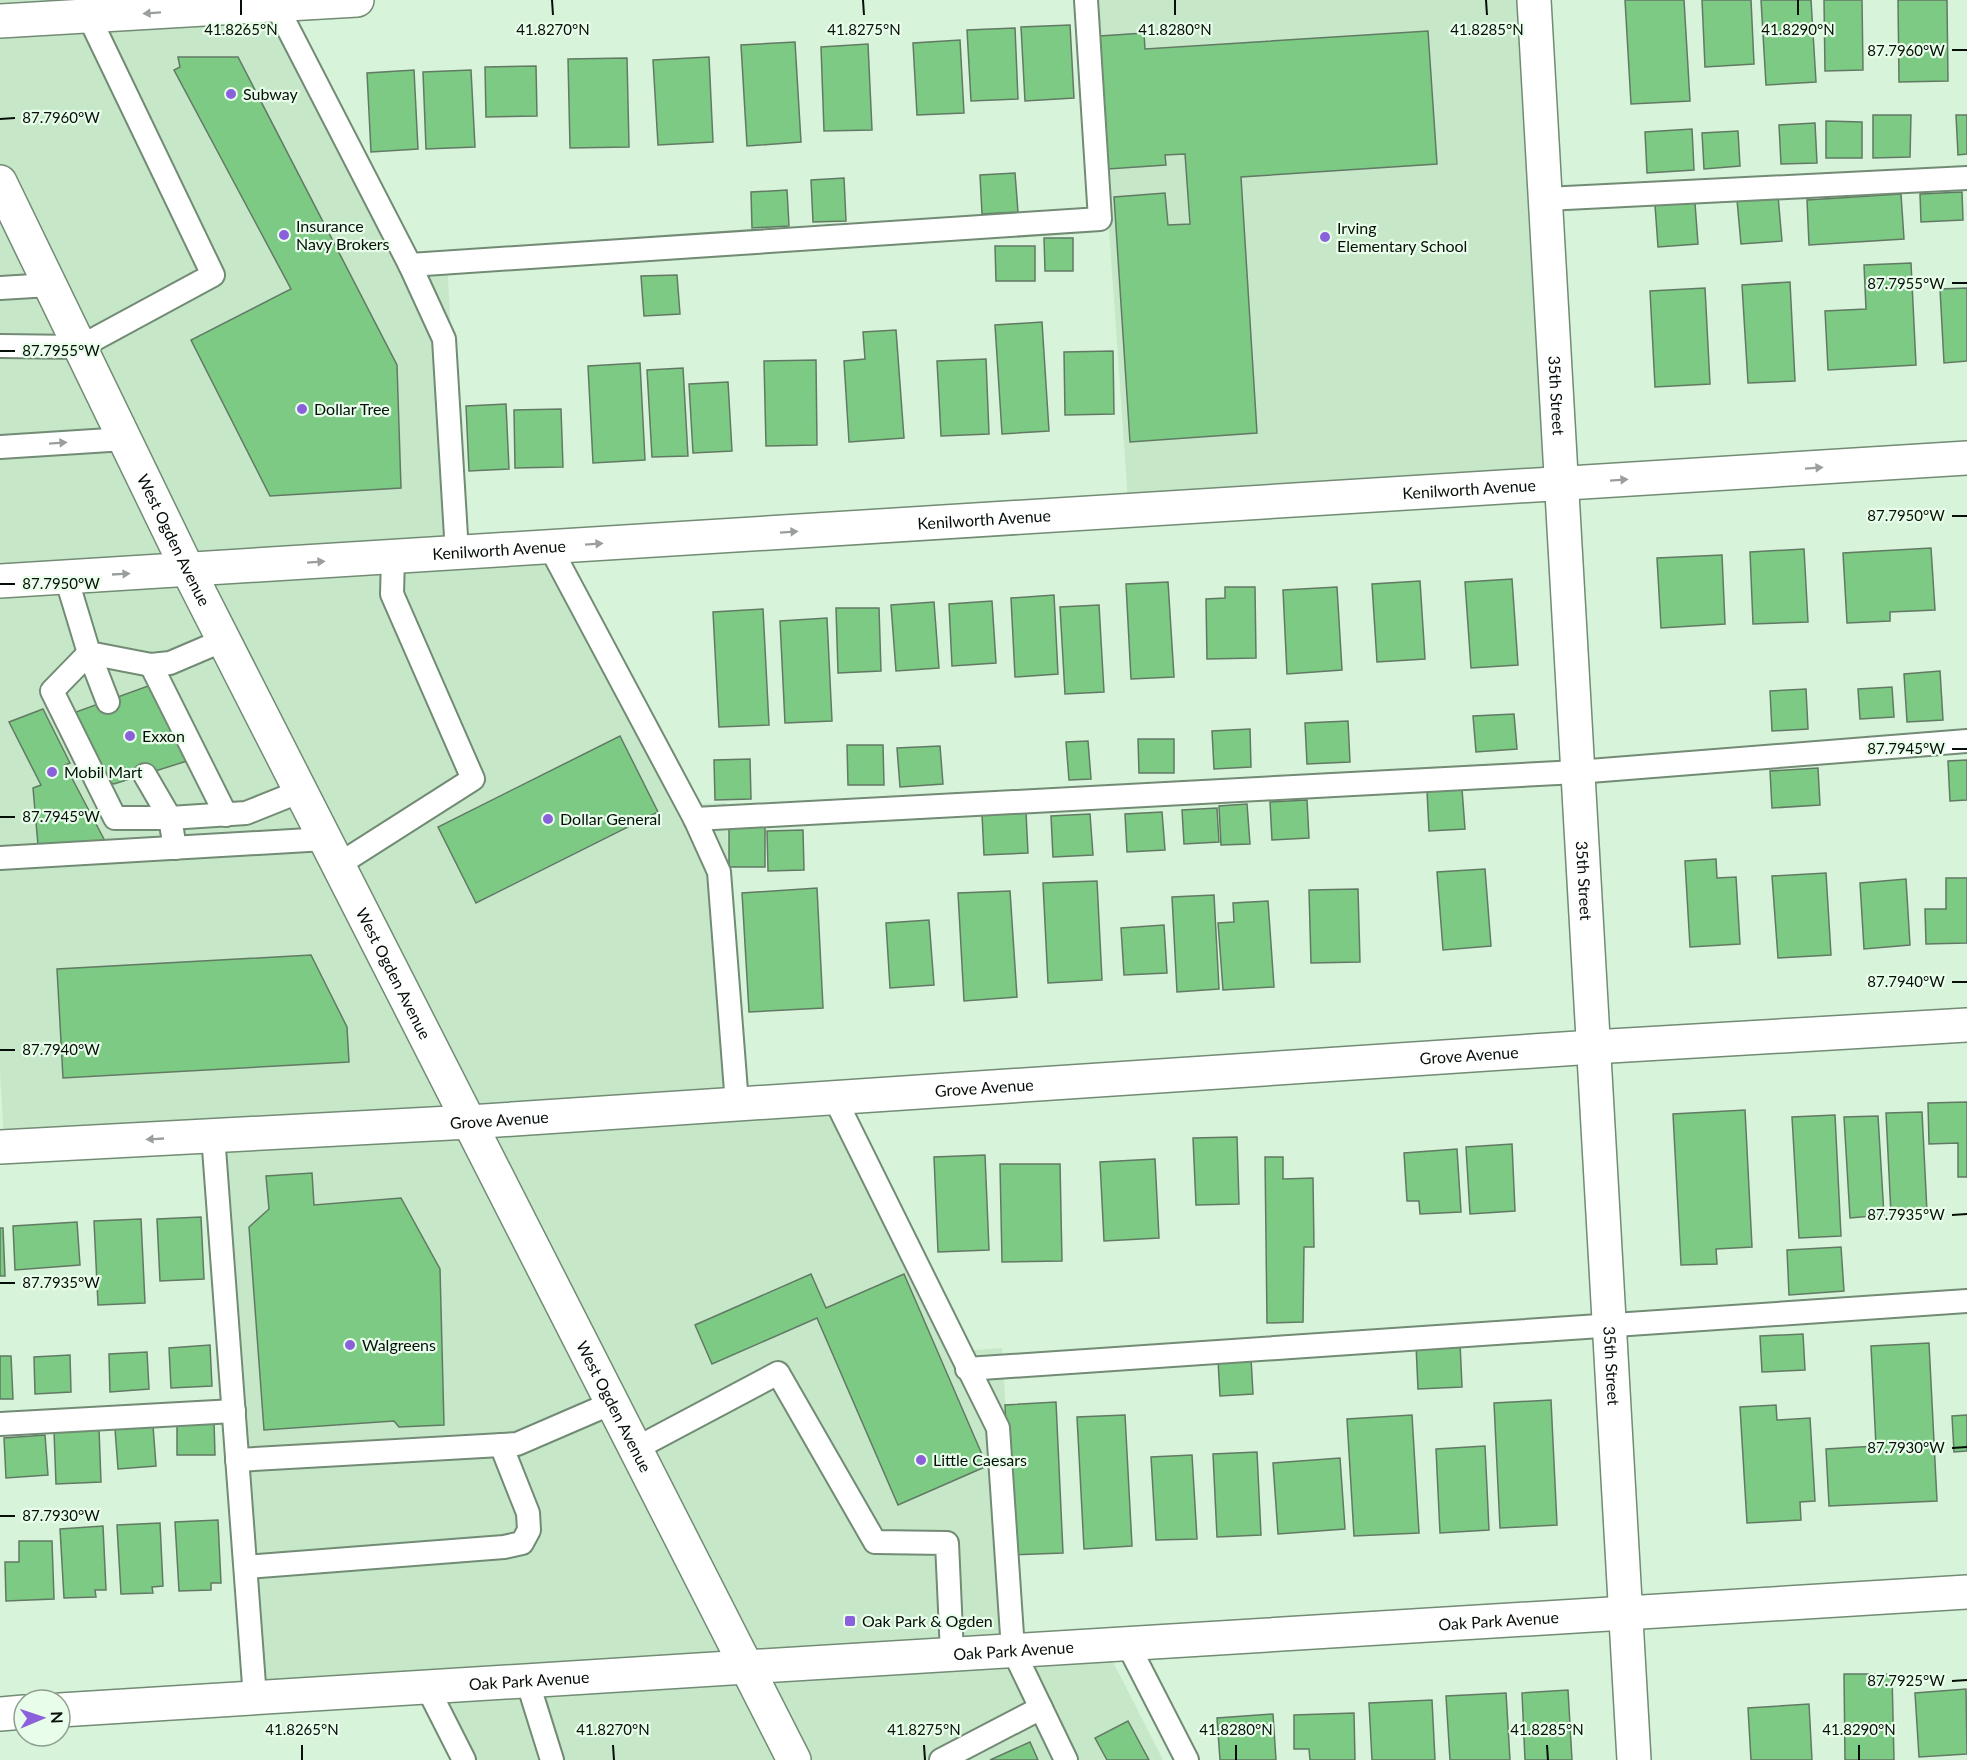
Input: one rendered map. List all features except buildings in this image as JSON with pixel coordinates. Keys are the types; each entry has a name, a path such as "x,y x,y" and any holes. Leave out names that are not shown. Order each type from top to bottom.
{"street":[{"path":"0,21 89,17 186,5 276,5 357,0"},
{"name":"35th Street","path":"1534,0 1634,1760"},
{"name":"West Ogden Avenue","path":"0,182 188,570 794,1760"},
{"name":"Kenilworth Avenue","path":"0,581 1967,458"},
{"name":"Grove Avenue","path":"0,1147 469,1122 1593,1047 1967,1025"},
{"name":"Oak Park Avenue","path":"72,1709 1967,1592"}],"lane":[{"path":"410,265 1100,219 1086,0"},
{"path":"276,5 410,265 444,339 457,553"},
{"path":"0,346 80,347 213,275 89,17"},
{"path":"1545,199 1967,178"},
{"path":"0,288 50,285"},
{"path":"0,447 124,439"},
{"path":"550,547 695,819 719,872 737,1104"},
{"path":"0,858 175,848 332,852 473,779 392,594 393,557"},
{"path":"66,577 89,653 108,702"},
{"path":"89,653 151,665 170,663 224,640"},
{"path":"89,653 52,691 115,818 226,816 246,813 301,790"},
{"path":"151,665 226,816"},
{"path":"695,819 1577,772 1967,741"},
{"path":"145,774 170,818 175,848"},
{"path":"834,1098 998,1428 1013,1650 1066,1760"},
{"path":"213,1136 255,1698"},
{"path":"967,1369 1967,1301"},
{"path":"635,1449 778,1373 875,1542 947,1543 952,1654"},
{"path":"237,1460 517,1444 612,1403"},
{"path":"0,1424 234,1412"},
{"path":"246,1567 504,1547 522,1543 529,1530 528,1512 501,1445"},
{"path":"1127,1643 1187,1760"},
{"path":"527,1680 552,1760"},
{"path":"427,1687 464,1760"},
{"path":"940,1760 1041,1708"}],"shaded area":[{"path":"0,0 287,0 418,260 447,259 462,547 560,541 697,804 726,803 741,1099 836,1092 964,1351 1002,1348 1020,1640 751,1660 0,168"},
{"name":"Irving Elementary School","path":"1093,0 1526,0 1554,474 1128,501"},
{"path":"0,194 459,1115 4,1141 0,1072"},
{"path":"464,1127 737,1662 260,1690 217,1140"},
{"path":"1107,1650 1163,1760 803,1760 759,1673"},
{"path":"742,1672 787,1760 459,1760 424,1692"}],"place":[{"name":"Subway","path":"231,94"},
{"name":"Insurance Navy Brokers","path":"284,235"},
{"name":"Irving Elementary School","path":"1325,237"},
{"name":"Dollar Tree","path":"302,409"},
{"name":"Exxon","path":"130,736"},
{"name":"Mobil Mart","path":"52,772"},
{"name":"Dollar General","path":"548,819"},
{"name":"Walgreens","path":"350,1345"},
{"name":"Little Caesars","path":"921,1460"},
{"name":"Oak Park & Ogden","path":"850,1621"}]}
